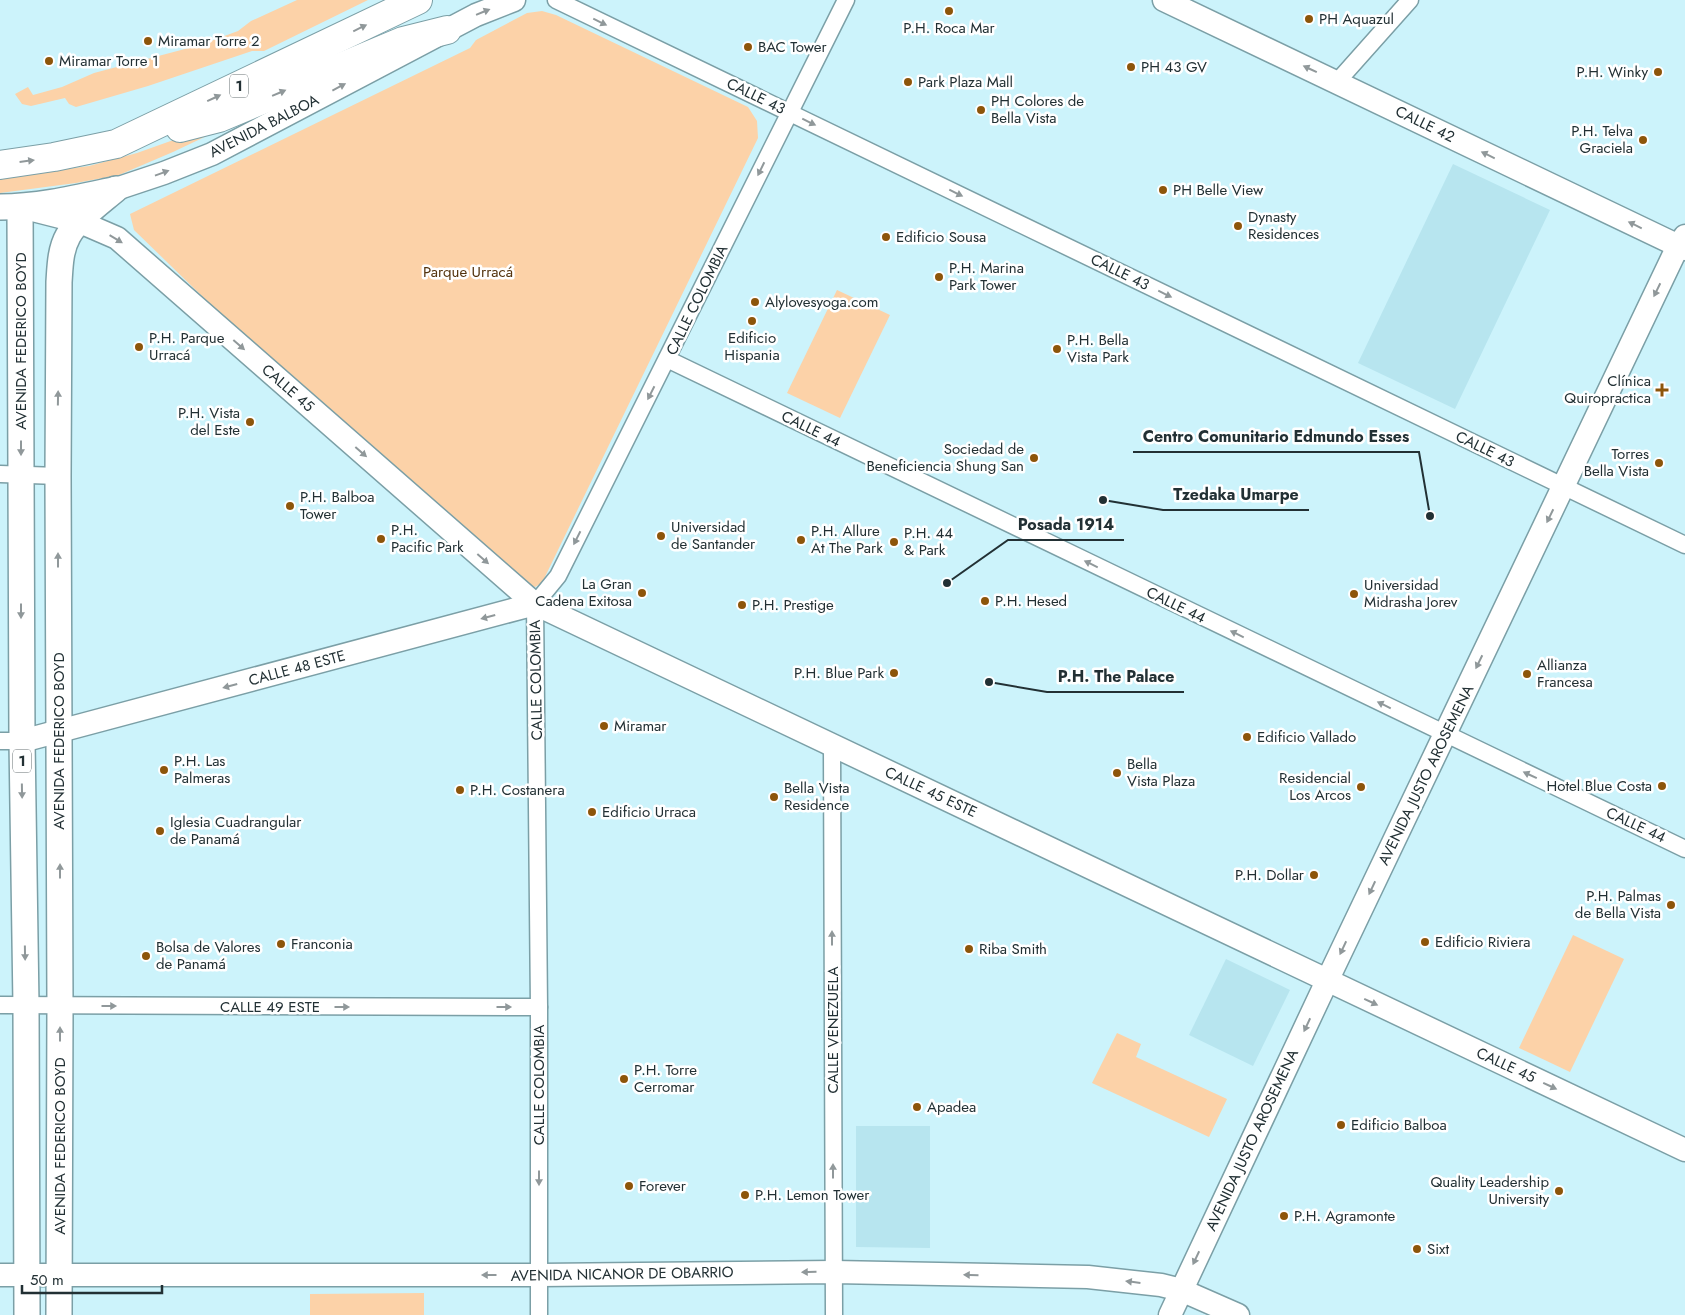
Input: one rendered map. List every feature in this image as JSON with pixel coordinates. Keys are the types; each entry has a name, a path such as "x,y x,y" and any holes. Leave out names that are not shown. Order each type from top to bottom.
{"highway":[{"name":"1","path":"0,164 54,158 116,144 418,0"},
{"path":"116,144 219,118 403,41 447,30"}],"main road":[{"name":"AVENIDA BALBOA","path":"10,207 66,201 116,189 212,154 476,15 514,0"},
{"name":"CALLE 42","path":"1164,0 1683,244"},
{"name":"AVENIDA FEDERICO BOYD","path":"59,1315 59,282 61,258 68,236 80,222 116,189"},
{"name":"AVENIDA FEDERICO BOYD","path":"10,207 11,741 26,1005 27,1315"},
{"name":"CALLE 45","path":"10,207 80,222 117,238 535,604"},
{"name":"AVENIDA JUSTO AROSEMENA","path":"1170,1315 1445,734 1683,244"},
{"name":"CALLE 48 ESTE","path":"11,741 59,732 535,604"},
{"name":"CALLE 45 ESTE","path":"535,604 1327,981"},
{"name":"CALLE 45","path":"1327,981 1685,1150"},
{"name":"AVENIDA NICANOR DE OBARRIO","path":"0,1275 540,1276 834,1272 1088,1277 1162,1285 1181,1290 1238,1315"}],"street":[{"name":"CALLE 43","path":"556,0 1685,545"},
{"name":"CALLE COLOMBIA","path":"540,1315 535,604 558,576 846,0"},
{"path":"1337,82 1410,0"},
{"name":"CALLE 44","path":"668,359 1685,849"},
{"path":"10,474 58,476"},
{"name":"CALLE VENEZUELA","path":"832,746 834,1315"},
{"name":"CALLE 49 ESTE","path":"0,1005 539,1007"}],"shaded area":[{"path":"1453,164 1550,210 1455,409 1358,363"},
{"path":"1226,959 1290,990 1253,1066 1189,1035"},
{"path":"856,1126 930,1126 930,1248 856,1247"}],"green space":[{"path":"297,0 368,0 264,51 252,51 148,86 76,107 69,104 65,98 31,106 22,104 15,94 28,87 33,95 62,87 94,73 200,45 238,31 251,21"},
{"name":"Parque Urracá","path":"542,11 556,15 748,107 757,121 758,138 542,583 535,587 527,584 387,476 134,230 130,214 470,48 476,40 527,13"},
{"path":"274,104 173,152 119,175 0,193 0,178 89,166 137,153"},
{"path":"837,290 890,315 840,418 787,393"},
{"path":"1573,935 1624,959 1570,1072 1519,1048"},
{"path":"1117,1033 1141,1044 1136,1057 1227,1099 1209,1137 1092,1083"},
{"path":"424,1293 424,1315 310,1315 310,1294"}],"place":[{"name":"P.H. Roca Mar","path":"949,11"},
{"name":"PH Aquazul","path":"1309,19"},
{"name":"Miramar Torre 2","path":"148,41"},
{"name":"BAC Tower","path":"748,47"},
{"name":"Miramar Torre 1","path":"49,61"},
{"name":"PH 43 GV","path":"1131,67"},
{"name":"P.H. Winky","path":"1658,72"},
{"name":"Park Plaza Mall","path":"908,82"},
{"name":"PH Colores de Bella Vista","path":"981,110"},
{"name":"P.H. Telva Graciela","path":"1643,140"},
{"name":"PH Belle View","path":"1163,190"},
{"name":"Dynasty Residences","path":"1238,226"},
{"name":"Edificio Sousa","path":"886,237"},
{"name":"P.H. Marina Park Tower","path":"939,277"},
{"name":"Alylovesyoga.com","path":"755,302"},
{"name":"Edificio Hispania","path":"752,321"},
{"name":"P.H. Parque Urracá","path":"139,347"},
{"name":"P.H. Bella Vista Park","path":"1057,349"},
{"name":"Clínica Quiropractica","path":"1662,390"},
{"name":"P.H. Vista del Este","path":"250,422"},
{"name":"Sociedad de Beneficiencia Shung San","path":"1034,458"},
{"name":"Torres Bella Vista","path":"1659,463"},
{"name":"Tzedaka Umarpe","path":"1103,500"},
{"name":"P.H. Balboa Tower","path":"290,506"},
{"name":"Centro Comunitario Edmundo Esses","path":"1430,516"},
{"name":"Universidad de Santander","path":"661,536"},
{"name":"P.H. Pacific Park","path":"381,539"},
{"name":"P.H. Allure At The Park","path":"801,540"},
{"name":"P.H. 44 & Park","path":"894,542"},
{"name":"Posada 1914","path":"947,583"},
{"name":"La Gran Cadena Exitosa","path":"642,593"},
{"name":"Universidad Midrasha Jorev","path":"1354,594"},
{"name":"P.H. Hesed","path":"985,601"},
{"name":"P.H. Prestige","path":"742,605"},
{"name":"P.H. Blue Park","path":"894,673"},
{"name":"Allianza Francesa","path":"1527,674"},
{"name":"P.H. The Palace","path":"989,682"},
{"name":"Miramar","path":"604,726"},
{"name":"Edificio Vallado","path":"1247,737"},
{"name":"P.H. Las Palmeras","path":"164,770"},
{"name":"Bella Vista Plaza","path":"1117,773"},
{"name":"Hotel Blue Costa","path":"1662,786"},
{"name":"Residencial Los Arcos","path":"1361,787"},
{"name":"P.H. Costanera","path":"460,790"},
{"name":"Bella Vista Residence","path":"774,797"},
{"name":"Edificio Urraca","path":"592,812"},
{"name":"Iglesia Cuadrangular de Panamá","path":"160,831"},
{"name":"P.H. Dollar","path":"1314,875"},
{"name":"P.H. Palmas de Bella Vista","path":"1671,905"},
{"name":"Edificio Riviera","path":"1425,942"},
{"name":"Franconia","path":"281,944"},
{"name":"Riba Smith","path":"969,949"},
{"name":"Bolsa de Valores de Panamá","path":"146,956"},
{"name":"P.H. Torre Cerromar","path":"624,1079"},
{"name":"Apadea","path":"917,1107"},
{"name":"Edificio Balboa","path":"1341,1125"},
{"name":"Forever","path":"629,1186"},
{"name":"Quality Leadership University","path":"1559,1191"},
{"name":"P.H. Lemon Tower","path":"745,1195"},
{"name":"P.H. Agramonte","path":"1284,1216"},
{"name":"Sixt","path":"1417,1249"}]}
